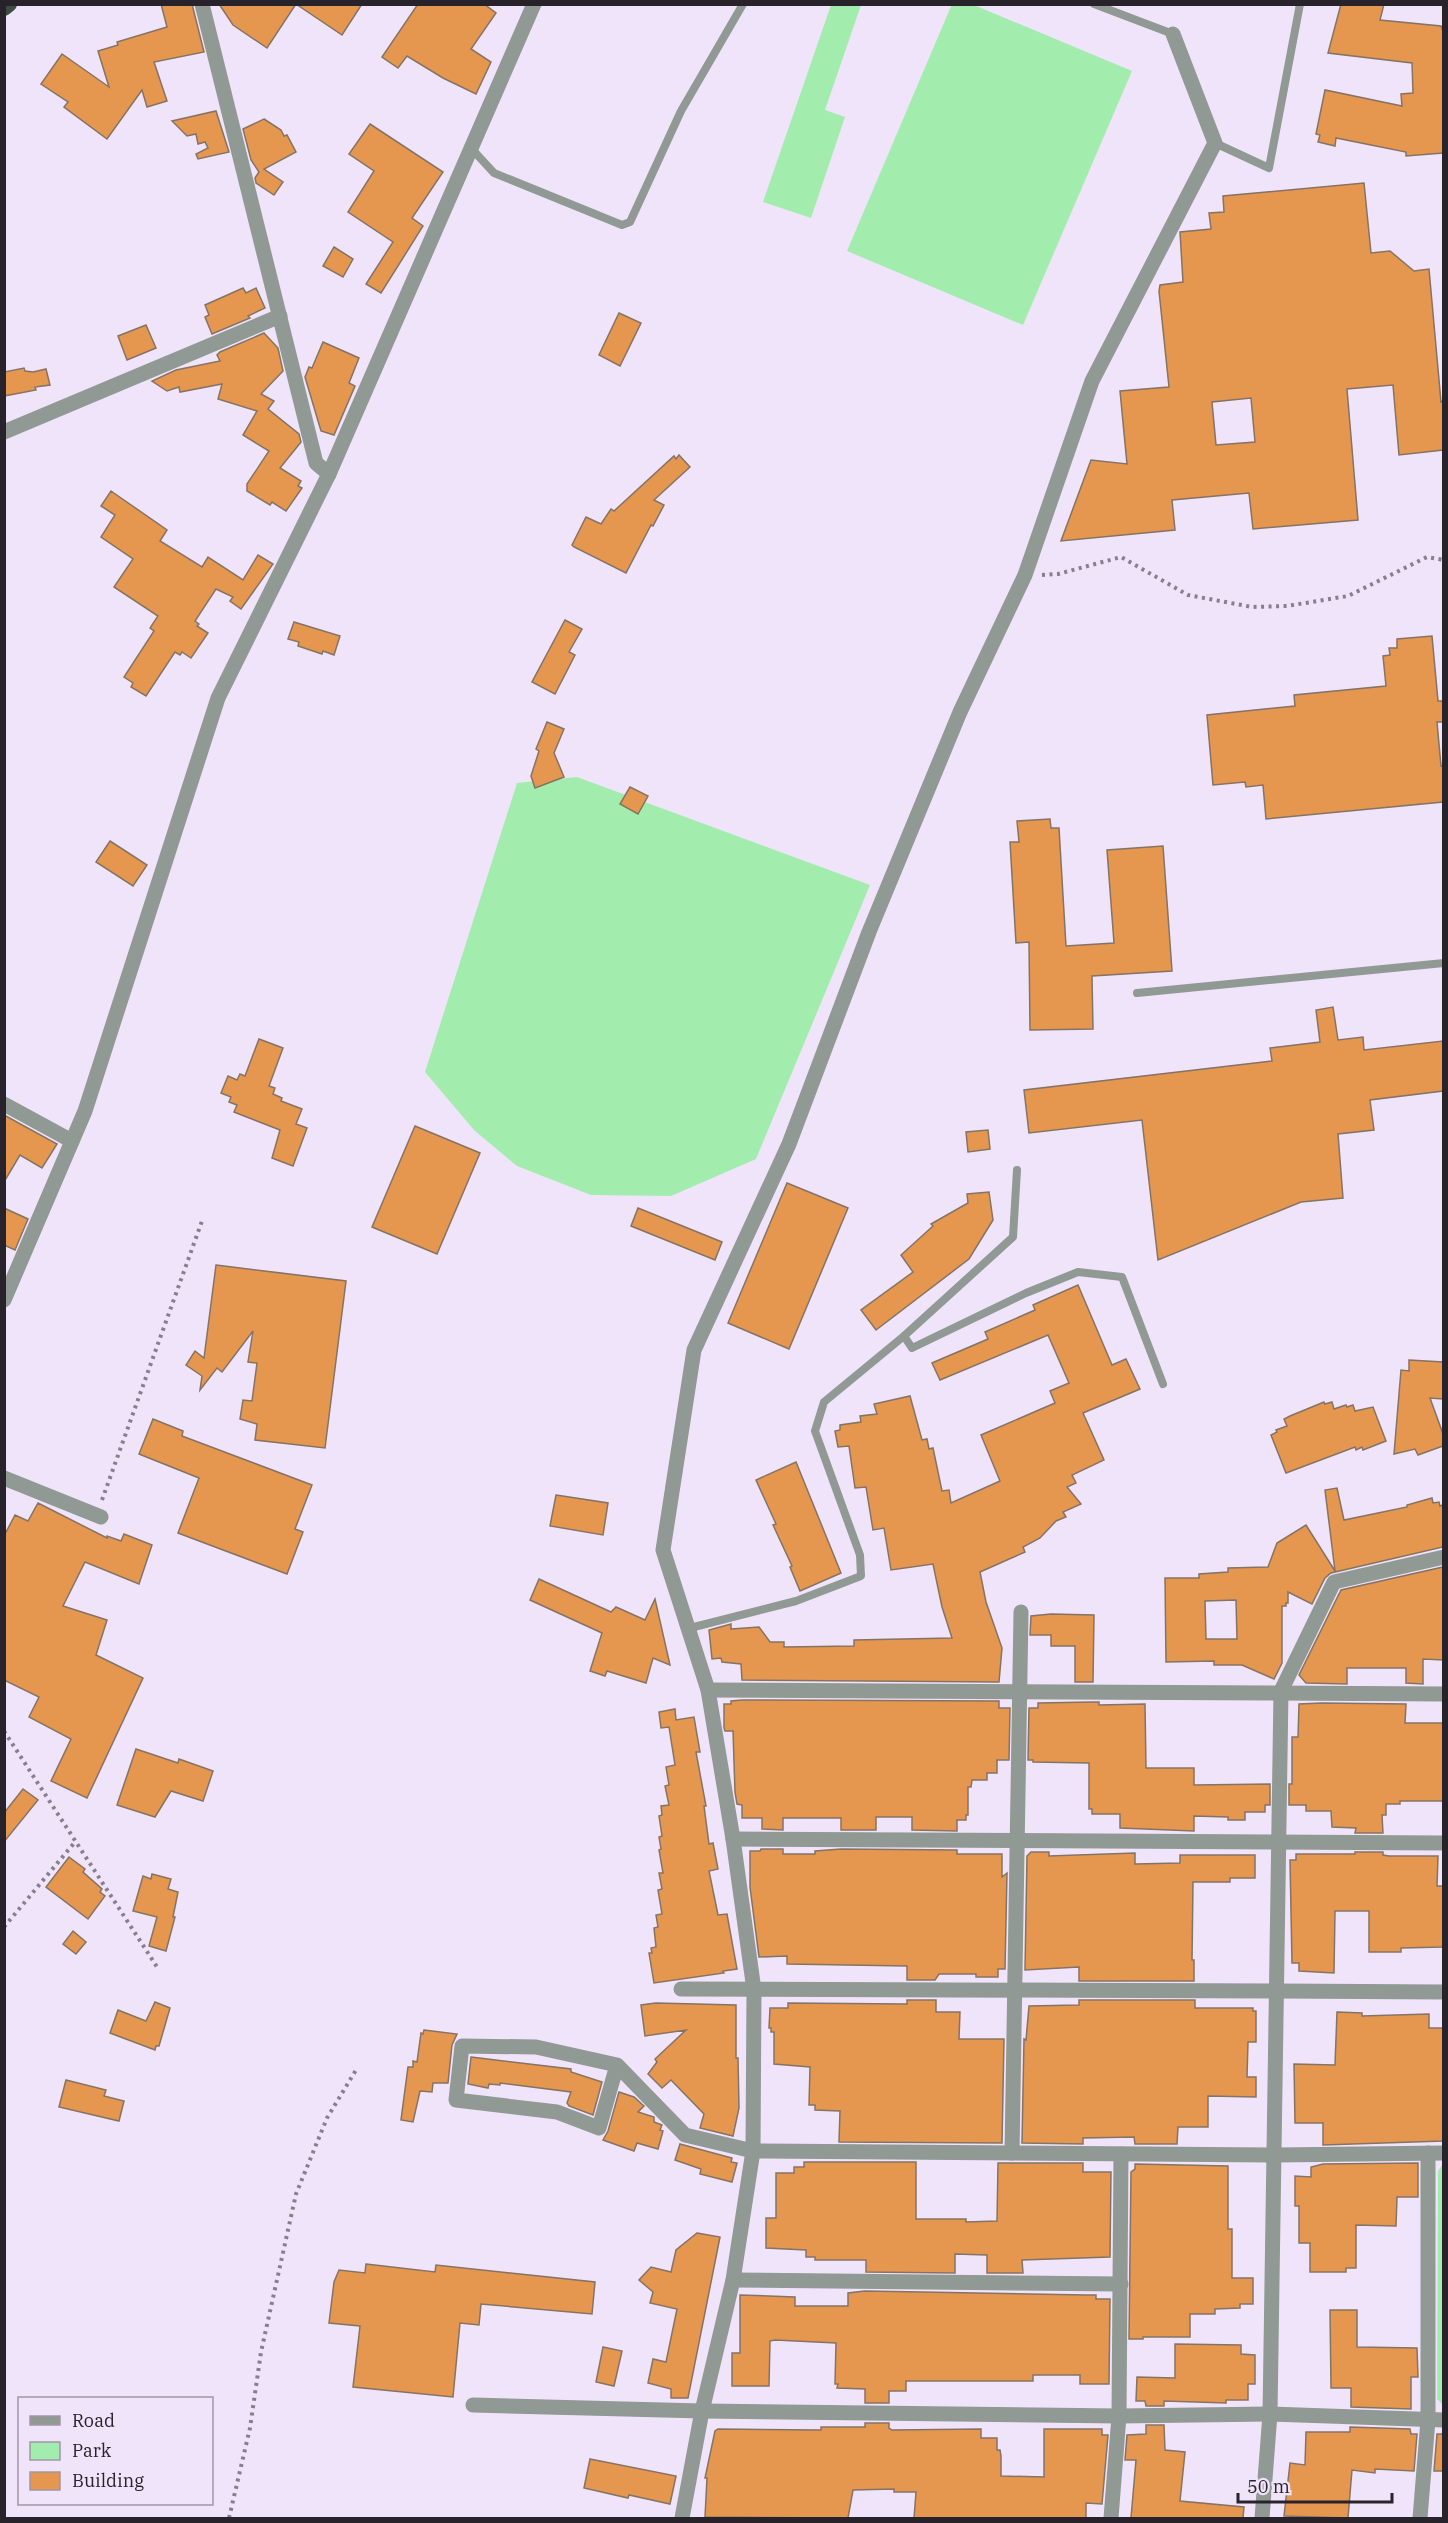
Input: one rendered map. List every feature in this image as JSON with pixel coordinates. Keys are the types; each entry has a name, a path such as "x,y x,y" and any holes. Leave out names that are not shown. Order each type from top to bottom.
{"highway":[{"path":"4,8 9,4"}],"street":[{"path":"202,4 316,463 329,474"},
{"path":"4,1300 85,1111 218,698 329,474 534,4"},
{"path":"682,2518 702,2411 733,2280 753,2151 754,1990 733,1839 708,1690 690,1628 679,1603 663,1550 694,1350 789,1144 869,932 960,712 1025,575 1092,381 1215,143 1173,34"},
{"path":"4,432 280,316"},
{"path":"4,1104 72,1141"},
{"path":"4,1478 99,1516"},
{"path":"1262,2518 1270,2414 1276,2156 1281,1691 1334,1582 1443,1557"},
{"path":"1012,2153 1021,1612"},
{"path":"708,1690 1281,1691 1443,1694"},
{"path":"733,1839 1443,1844"},
{"path":"681,1989 1443,1992"},
{"path":"617,2065 599,2128 557,2112 456,2100 462,2046 536,2048 617,2065 685,2135 753,2151 1276,2156 1436,2153 1436,2420 1420,2518"},
{"path":"1111,2518 1119,2416 1121,2154"},
{"path":"733,2280 1121,2284"},
{"path":"473,2404 702,2411 1119,2416 1270,2414 1436,2420"}],"lane":[{"path":"471,147 494,173 622,225 630,222 681,111 743,4"},
{"path":"1094,4 1173,34"},
{"path":"1215,143 1269,168 1300,4"},
{"path":"1137,993 1443,963"},
{"path":"690,1628 796,1600 861,1576 860,1556 815,1431 824,1402 904,1336 1013,1237 1017,1170"},
{"path":"904,1336 912,1348 1026,1293 1078,1272 1122,1277 1163,1384"}],"path":[{"path":"1025,575 1058,574 1121,557 1188,595 1252,607 1287,606 1348,596 1427,557 1443,560"},
{"path":"99,1516 202,1221"},
{"path":"4,1731 159,1970"},
{"path":"4,1927 75,1842"},
{"path":"229,2518 250,2428 261,2352 296,2194 327,2118 356,2070"}],"green space":[{"path":"952,4 974,5 1132,71 1023,325 847,251"},
{"path":"831,5 861,5 825,110 845,117 811,218 763,202"},
{"path":"577,777 870,885 756,1159 671,1196 591,1195 517,1166 474,1130 425,1072 517,783"},
{"path":"1443,2164 1443,2405 1437,2399 1438,2171"}],"building":[{"path":"161,4 192,4 204,52 154,62 167,101 147,107 142,90 107,139 64,107 68,102 41,84 62,54 109,87 98,51 118,45 117,42 167,27"},
{"path":"219,4 296,4 267,48 233,25"},
{"path":"296,4 362,4 342,35"},
{"path":"418,4 484,4 496,13 471,49 491,62 476,94 443,78 407,56 398,68 382,57"},
{"path":"1341,4 1384,4 1380,20 1441,26 1443,31 1443,153 1406,156 1406,152 1336,138 1335,146 1318,142 1320,135 1316,134 1325,90 1402,106 1401,94 1413,93 1412,63 1328,53"},
{"path":"216,111 229,152 198,159 196,154 208,148 205,142 198,144 196,134 187,136 172,121"},
{"path":"264,119 281,130 284,136 287,135 296,152 264,169 283,182 274,195 256,183 255,178 259,172 251,160 243,129"},
{"path":"370,124 443,172 412,218 423,226 381,293 366,284 393,242 348,212 374,171 349,154"},
{"path":"1364,183 1371,253 1390,251 1414,271 1429,269 1441,402 1443,401 1443,450 1399,455 1393,385 1347,389 1358,520 1253,529 1249,493 1172,500 1175,530 1061,541 1091,460 1127,464 1120,391 1169,387 1160,285 1183,282 1180,232 1211,229 1209,213 1224,212 1223,196","holes":["1251,398 1255,442 1216,445 1212,402"]},
{"path":"334,247 353,259 343,277 323,266"},
{"path":"243,288 246,293 256,288 265,308 248,316 250,318 212,334 205,317 209,315 205,305"},
{"path":"619,313 641,323 620,366 599,355"},
{"path":"146,325 156,348 127,360 118,336"},
{"path":"264,333 278,348 283,371 261,394 274,401 268,409 299,434 301,442 280,468 301,481 298,486 302,488 286,511 272,502 270,505 247,491 247,484 269,451 243,435 257,411 218,399 222,384 180,392 179,387 167,391 152,381 176,370 220,361 217,355 220,352"},
{"path":"323,342 359,358 349,383 355,386 334,435 321,431 305,377 309,367 312,368"},
{"path":"24,368 25,371 33,372 46,369 50,385 4,396 4,372"},
{"path":"679,455 690,467 654,500 664,505 626,573 572,545 586,517 601,524 611,509 614,511 674,456 676,459"},
{"path":"111,491 167,530 160,541 202,567 208,557 243,580 258,555 273,564 241,609 230,601 233,597 216,589 195,621 199,624 197,626 208,633 191,658 182,652 180,655 175,652 146,696 131,687 133,683 124,677 154,631 150,628 158,616 114,587 133,559 101,537 115,515 101,506"},
{"path":"565,620 582,629 569,652 575,655 555,694 532,682"},
{"path":"294,622 340,636 334,655 323,651 322,654 298,646 299,642 288,639"},
{"path":"1432,636 1438,701 1443,701 1443,722 1437,722 1441,766 1443,766 1443,802 1266,819 1263,785 1246,787 1245,782 1213,785 1207,715 1295,706 1294,695 1386,686 1383,656 1390,655 1389,648 1397,648 1397,639"},
{"path":"547,722 564,729 554,753 564,777 535,788 531,776 539,751 536,749"},
{"path":"630,787 648,796 638,814 620,804"},
{"path":"1050,819 1051,828 1059,828 1066,946 1114,943 1107,850 1163,846 1172,971 1092,976 1093,1029 1030,1030 1029,942 1016,943 1010,842 1019,842 1017,821"},
{"path":"110,841 147,865 133,886 96,862"},
{"path":"1333,1007 1338,1040 1363,1037 1364,1050 1443,1041 1443,1091 1370,1100 1374,1130 1338,1134 1343,1198 1301,1202 1158,1260 1142,1120 1029,1133 1024,1090 1272,1061 1270,1048 1320,1042 1316,1010"},
{"path":"259,1039 283,1048 269,1086 275,1088 273,1094 282,1098 281,1101 302,1109 296,1124 307,1128 293,1166 272,1158 280,1130 234,1112 237,1105 229,1102 231,1097 221,1093 228,1076 237,1080 240,1074 245,1076"},
{"path":"4,1115 57,1144 42,1168 20,1155 4,1182"},
{"path":"415,1126 480,1153 437,1254 372,1227"},
{"path":"988,1130 990,1149 968,1152 966,1132"},
{"path":"787,1183 848,1208 789,1349 728,1323"},
{"path":"989,1192 993,1220 969,1259 876,1330 861,1310 913,1272 901,1255 933,1226 931,1224 968,1203 967,1194"},
{"path":"4,1208 28,1219 15,1250 4,1245"},
{"path":"638,1208 722,1242 715,1260 631,1226"},
{"path":"216,1265 346,1281 325,1448 255,1440 257,1424 240,1419 243,1400 252,1401 257,1363 248,1362 253,1331 222,1372 217,1368 200,1390 202,1376 186,1365 195,1351 204,1358"},
{"path":"1078,1285 1112,1365 1126,1359 1140,1389 1083,1413 1104,1460 1072,1475 1076,1483 1067,1487 1081,1504 1063,1512 1066,1517 1056,1521 1040,1538 1023,1547 1025,1552 980,1572 986,1602 1002,1648 999,1682 742,1680 741,1664 722,1662 721,1658 712,1659 709,1630 731,1624 731,1629 759,1627 770,1642 784,1642 784,1647 854,1646 854,1640 952,1638 942,1607 933,1564 891,1570 884,1528 873,1530 866,1487 855,1488 849,1446 838,1447 835,1431 840,1430 840,1425 861,1422 860,1416 877,1414 874,1404 910,1396 922,1440 927,1439 929,1449 933,1448 942,1491 949,1490 951,1503 1000,1481 981,1435 1055,1403 1050,1391 1069,1383 1048,1335 940,1380 932,1363 988,1339 985,1332 1035,1310 1033,1305"},
{"path":"1409,1360 1443,1362 1443,1399 1430,1398 1443,1434 1443,1446 1418,1455 1415,1449 1394,1454 1401,1370 1409,1371"},
{"path":"1324,1402 1325,1404 1332,1402 1334,1409 1346,1405 1347,1407 1353,1405 1355,1411 1373,1407 1386,1441 1363,1450 1362,1447 1356,1450 1355,1447 1286,1473 1271,1435 1277,1432 1276,1430 1287,1426 1284,1419"},
{"path":"153,1419 183,1431 182,1436 312,1485 295,1529 303,1532 287,1574 178,1533 199,1478 139,1454"},
{"path":"796,1462 841,1573 800,1591 790,1567 792,1566 773,1525 776,1524 756,1480"},
{"path":"1337,1488 1344,1520 1407,1507 1407,1505 1432,1498 1433,1503 1439,1502 1440,1506 1443,1505 1443,1547 1331,1573 1325,1578 1312,1604 1288,1592 1288,1603 1282,1606 1282,1663 1274,1679 1242,1665 1214,1665 1214,1661 1166,1662 1165,1578 1199,1578 1199,1574 1228,1572 1228,1568 1268,1567 1277,1543 1306,1525 1335,1571 1325,1490","holes":["1236,1600 1237,1639 1206,1639 1205,1601"]},
{"path":"556,1495 608,1503 603,1535 550,1526"},
{"path":"38,1503 107,1538 107,1536 121,1541 124,1534 152,1545 139,1584 85,1562 63,1606 107,1620 96,1655 143,1678 87,1798 51,1781 71,1739 29,1717 39,1697 4,1680 4,1536 15,1515 28,1521"},
{"path":"1443,1567 1443,1660 1423,1659 1423,1684 1406,1683 1406,1668 1347,1668 1347,1684 1306,1683 1299,1675 1341,1590"},
{"path":"539,1579 611,1612 616,1607 645,1620 655,1599 670,1665 653,1658 646,1683 607,1671 605,1676 590,1671 602,1633 530,1600"},
{"path":"1094,1615 1093,1682 1075,1682 1075,1646 1051,1646 1051,1635 1030,1635 1031,1616"},
{"path":"742,1700 999,1701 999,1708 1010,1708 1009,1760 997,1760 997,1773 987,1773 987,1780 972,1780 971,1787 968,1787 968,1815 966,1815 966,1820 957,1820 957,1831 912,1830 912,1817 876,1817 876,1830 841,1830 841,1818 783,1818 783,1830 762,1829 762,1818 742,1818 742,1805 737,1804 735,1792 733,1731 725,1731 724,1728 724,1704"},
{"path":"1099,1702 1099,1705 1145,1704 1146,1768 1194,1768 1194,1785 1270,1784 1270,1805 1265,1805 1265,1812 1245,1812 1245,1820 1194,1816 1194,1831 1120,1828 1120,1814 1092,1814 1092,1809 1089,1809 1089,1763 1028,1760 1029,1708 1038,1708 1038,1703"},
{"path":"1299,1704 1406,1704 1405,1723 1443,1723 1443,1801 1400,1801 1400,1804 1386,1804 1386,1815 1382,1815 1383,1833 1355,1833 1356,1828 1332,1827 1331,1811 1306,1811 1306,1805 1289,1805 1289,1784 1292,1784 1292,1737 1298,1737"},
{"path":"675,1709 676,1720 694,1717 700,1752 696,1752 706,1806 704,1806 709,1844 713,1843 718,1869 709,1871 718,1915 727,1914 737,1969 654,1983 649,1953 652,1953 651,1948 656,1947 654,1928 658,1927 656,1915 662,1914 658,1890 662,1889 659,1873 663,1873 659,1850 661,1849 659,1837 662,1836 659,1816 662,1815 661,1806 669,1805 665,1786 669,1785 666,1767 675,1765 669,1727 661,1728 659,1712"},
{"path":"136,1749 178,1763 179,1759 213,1771 203,1801 171,1791 155,1817 117,1805"},
{"path":"23,1789 38,1800 4,1842 4,1813"},
{"path":"783,1849 783,1854 815,1854 815,1851 841,1849 957,1850 957,1854 1002,1854 1002,1877 1007,1873 1005,1969 998,1969 998,1977 976,1977 976,1974 939,1974 935,1980 907,1980 907,1966 787,1964 787,1956 759,1957 750,1887 750,1851"},
{"path":"1031,1852 1049,1852 1049,1856 1135,1853 1135,1864 1180,1863 1180,1855 1255,1855 1255,1878 1230,1878 1230,1882 1193,1882 1194,1981 1079,1981 1079,1967 1025,1970 1027,1856"},
{"path":"1355,1852 1383,1852 1383,1855 1389,1856 1438,1856 1437,1886 1443,1886 1443,1947 1401,1948 1401,1952 1369,1952 1369,1911 1335,1911 1334,1973 1299,1971 1299,1963 1292,1963 1290,1860 1296,1860 1296,1854 1355,1854"},
{"path":"69,1857 85,1869 83,1872 102,1889 100,1892 105,1896 88,1919 46,1887"},
{"path":"152,1874 171,1879 168,1889 178,1892 173,1917 175,1917 166,1951 149,1946 157,1917 133,1911 143,1876 151,1879"},
{"path":"73,1931 86,1942 76,1954 63,1944"},
{"path":"907,2000 936,2000 936,2012 960,2012 959,2039 1004,2039 1002,2143 839,2142 840,2111 815,2110 815,2105 809,2105 810,2067 774,2064 774,2032 771,2032 769,2028 770,2008 788,2008 788,2003 907,2004"},
{"path":"1079,2000 1195,2000 1195,2008 1253,2008 1253,2011 1256,2011 1256,2042 1248,2042 1247,2077 1256,2077 1256,2097 1208,2096 1208,2127 1178,2127 1177,2144 1135,2144 1134,2137 1083,2138 1083,2144 1022,2143 1024,2039 1026,2040 1029,2006 1079,2005"},
{"path":"155,2002 170,2008 159,2046 156,2046 155,2050 110,2033 118,2010 146,2021"},
{"path":"656,2003 736,2005 739,2108 733,2136 700,2128 704,2114 671,2080 662,2088 648,2074 657,2062 655,2059 686,2030 645,2036 641,2005"},
{"path":"1337,2012 1362,2013 1362,2016 1429,2014 1429,2028 1443,2028 1443,2141 1323,2145 1323,2123 1295,2123 1294,2064 1335,2065"},
{"path":"424,2030 457,2034 452,2045 448,2083 433,2083 432,2092 420,2091 413,2122 401,2120 408,2067 413,2067 413,2061 417,2062 421,2033 423,2034"},
{"path":"471,2057 571,2069 571,2072 602,2082 593,2115 569,2106 567,2103 571,2092 500,2083 500,2085 489,2084 488,2088 468,2084"},
{"path":"66,2080 106,2090 104,2096 124,2101 119,2121 59,2107"},
{"path":"619,2092 634,2097 644,2106 638,2112 654,2117 654,2122 662,2125 660,2130 663,2131 658,2149 637,2143 634,2151 603,2140 608,2131"},
{"path":"680,2144 732,2158 731,2162 737,2163 732,2182 700,2174 701,2169 675,2160"},
{"path":"804,2162 916,2162 916,2219 966,2219 966,2222 997,2221 998,2163 1083,2163 1083,2172 1111,2172 1110,2257 1022,2260 1023,2273 987,2273 987,2255 955,2254 955,2273 866,2272 866,2260 815,2260 815,2257 806,2257 806,2250 766,2248 766,2218 776,2218 776,2173 794,2173 794,2167 804,2167"},
{"path":"1418,2163 1418,2197 1397,2197 1396,2226 1356,2225 1356,2268 1346,2268 1346,2272 1310,2272 1310,2243 1299,2243 1299,2206 1295,2206 1295,2176 1311,2177 1311,2167 1323,2164"},
{"path":"1135,2164 1228,2166 1228,2229 1232,2229 1232,2278 1253,2278 1253,2304 1240,2304 1240,2308 1215,2309 1215,2314 1190,2314 1190,2337 1129,2339 1131,2172 1135,2169"},
{"path":"697,2233 720,2237 688,2398 671,2398 671,2389 648,2383 653,2359 666,2362 677,2309 650,2303 653,2292 639,2280 651,2267 671,2272 676,2250"},
{"path":"366,2264 435,2272 436,2265 595,2282 592,2314 481,2304 479,2325 460,2323 453,2397 353,2387 360,2326 329,2323 334,2282 339,2270 365,2273"},
{"path":"865,2291 1096,2295 1096,2299 1110,2299 1109,2384 1080,2384 1080,2375 1033,2375 1033,2381 906,2381 906,2391 889,2391 889,2403 865,2403 865,2389 837,2388 838,2384 835,2384 836,2343 775,2340 770,2341 769,2386 732,2386 732,2353 740,2353 740,2295 795,2297 795,2306 848,2306 848,2293"},
{"path":"1330,2310 1357,2310 1357,2347 1417,2348 1418,2377 1411,2377 1411,2409 1351,2407 1351,2388 1331,2388"},
{"path":"1175,2344 1241,2345 1241,2354 1255,2355 1255,2384 1248,2384 1248,2400 1226,2400 1226,2403 1164,2401 1164,2406 1146,2406 1145,2401 1136,2401 1137,2377 1175,2378"},
{"path":"603,2347 622,2351 614,2386 596,2382"},
{"path":"865,2423 889,2423 889,2428 892,2430 981,2429 981,2438 997,2438 997,2450 1000,2450 1001,2456 1001,2476 1044,2477 1044,2429 1102,2429 1102,2435 1108,2435 1102,2504 1086,2503 1086,2518 914,2518 916,2492 894,2492 894,2489 853,2490 848,2518 705,2517 707,2478 705,2478 715,2431 718,2429 821,2430 821,2427 865,2427"},
{"path":"1146,2425 1164,2425 1165,2450 1185,2452 1180,2501 1244,2507 1243,2518 1131,2518 1136,2460 1125,2460 1127,2435 1146,2434"},
{"path":"1350,2427 1410,2429 1411,2434 1417,2434 1414,2471 1375,2469 1375,2473 1352,2470 1348,2518 1284,2516 1290,2463 1305,2465 1306,2432 1350,2432"},
{"path":"1437,2434 1443,2434 1443,2471 1434,2471"},
{"path":"590,2459 676,2476 670,2504 584,2488"}]}
